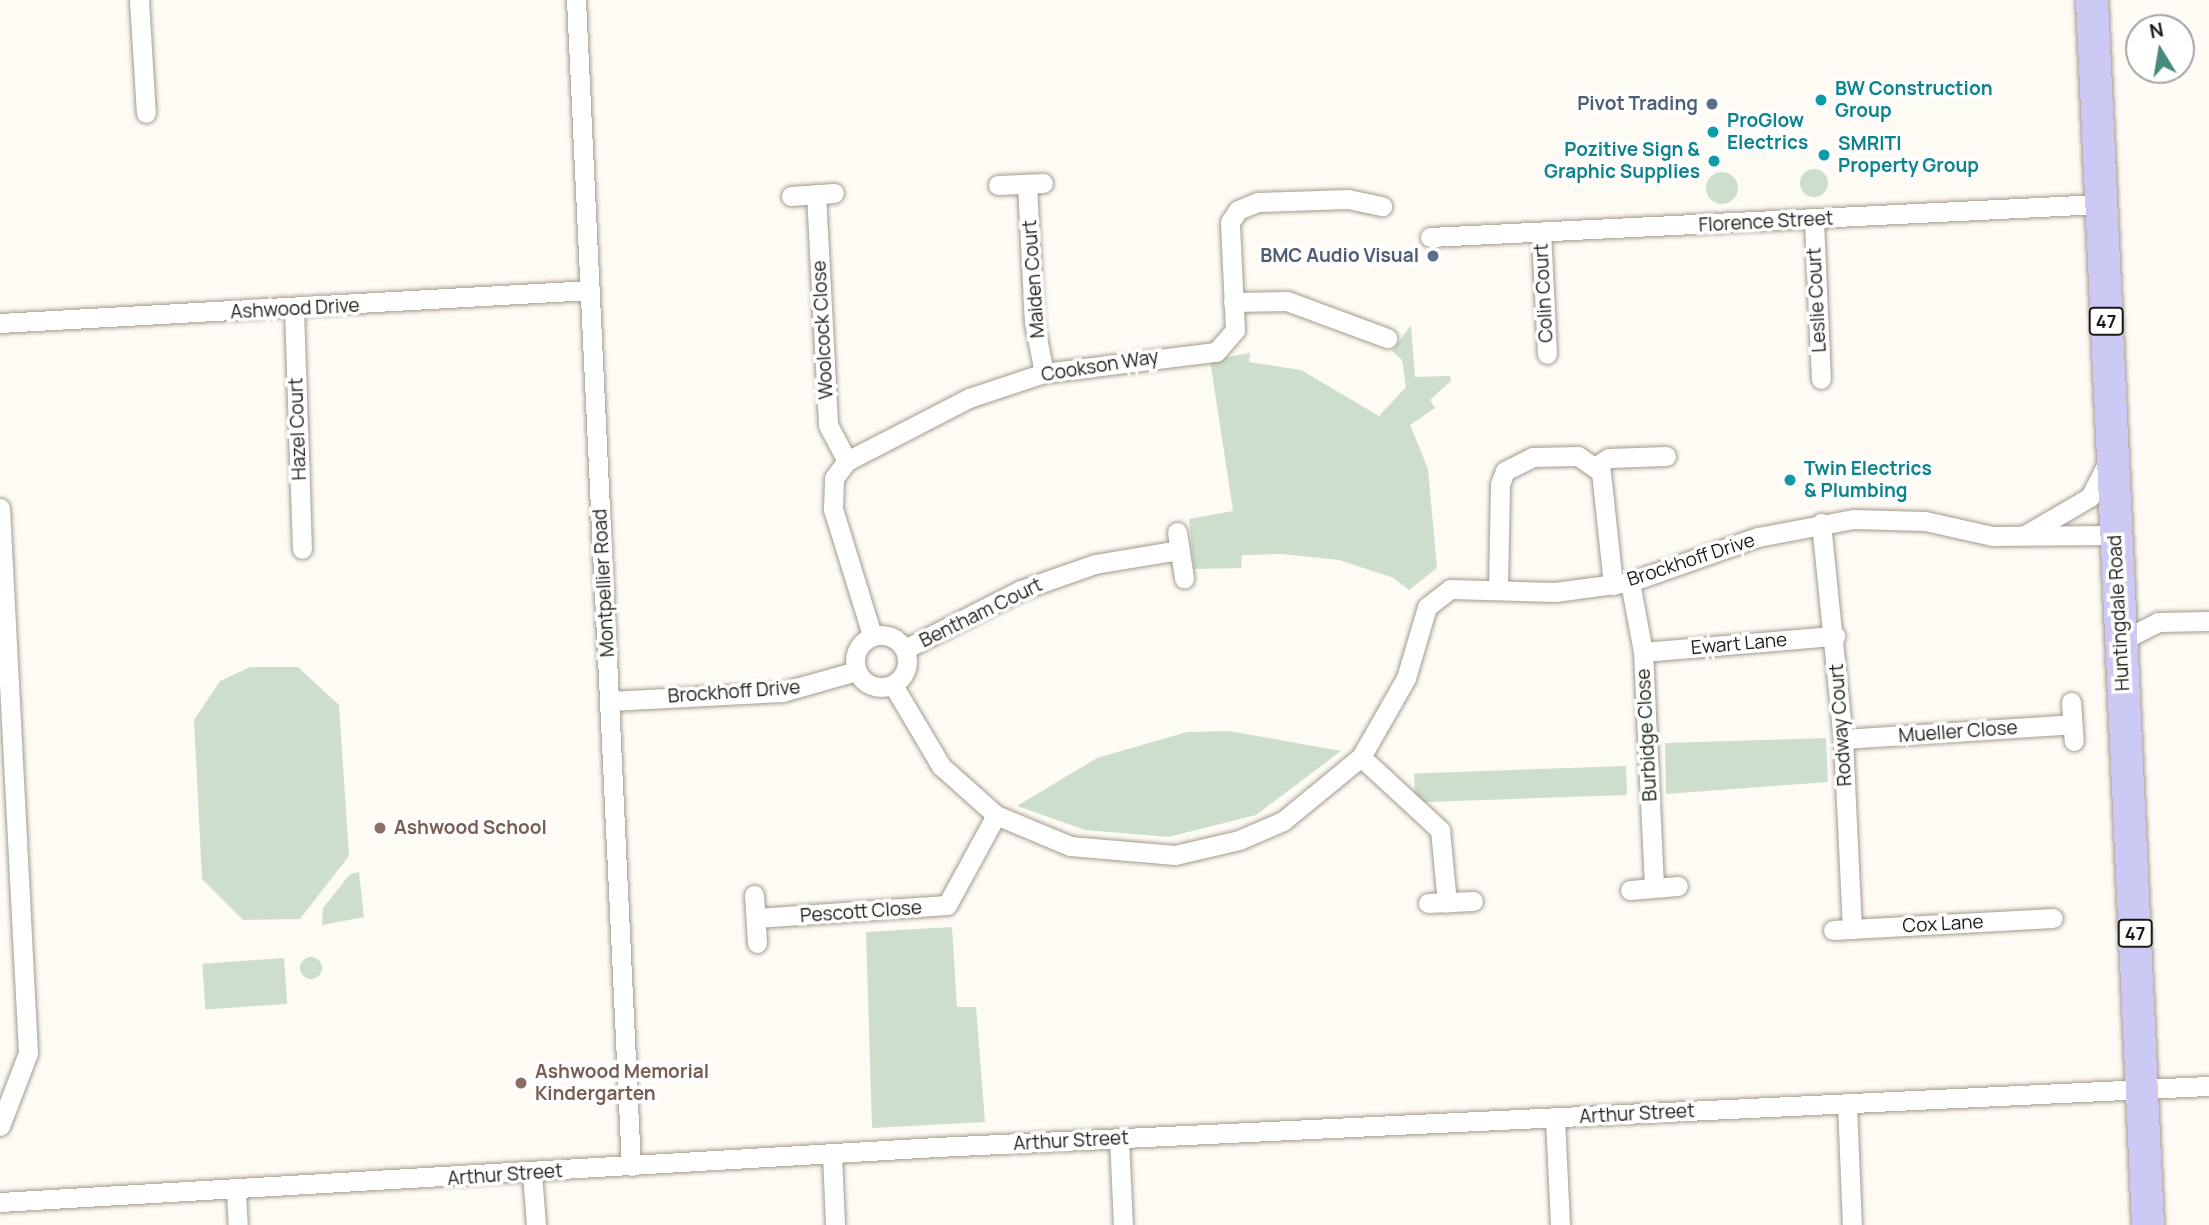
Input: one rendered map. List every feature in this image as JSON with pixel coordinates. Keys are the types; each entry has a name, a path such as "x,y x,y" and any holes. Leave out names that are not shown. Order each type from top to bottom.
{"main road":[{"name":"Huntingdale Road","path":"2092,0 2114,535 2148,1225"}],"street":[{"path":"139,0 146,113"},
{"name":"Montpellier Road","path":"576,0 631,1166"},
{"name":"Maiden Court","path":"998,185 1035,183 1034,322 1044,373"},
{"name":"Woolcock Close","path":"791,196 825,194 828,425 847,461"},
{"name":"Cookson Way","path":"847,461 969,398 1044,373 1216,352 1235,330 1230,222 1238,210 1258,202 1348,199 1384,208"},
{"name":"Florence Street","path":"1430,237 1814,221 2101,204"},
{"name":"Leslie Court","path":"1814,221 1821,379"},
{"name":"Colin Court","path":"1541,232 1547,354"},
{"name":"Ashwood Drive","path":"0,323 294,309 590,290"},
{"path":"1233,302 1287,301 1387,338"},
{"name":"Hazel Court","path":"294,309 302,549"},
{"path":"2021,537 2090,498 2112,453"},
{"path":"1498,589 1505,471 1533,457 1578,456 1595,466 1609,458 1666,456"},
{"path":"847,461 834,478 833,509 872,635"},
{"name":"Burbidge Close","path":"1595,466 1605,485 1621,584 1643,652 1654,888"},
{"path":"0,508 8,900 28,1054 0,1126"},
{"name":"Brockhoff Drive","path":"893,684 941,766 996,815 1070,846 1175,855 1239,840 1283,821 1361,757 1406,678 1427,607 1450,589 1555,593 1621,584 1821,523 1907,519 2021,537 2114,535"},
{"name":"Rodway Court","path":"1821,523 1835,636 1843,739 1843,930"},
{"name":"Bentham Court","path":"905,649 1021,590 1094,564 1178,541 1184,578"},
{"path":"2119,642 2158,622 2209,621"},
{"path":"872,635 891,636 905,649 906,670 893,684 872,686 856,671 856,650 872,635"},
{"name":"Ewart Lane","path":"1643,652 1835,636"},
{"name":"Brockhoff Drive","path":"610,701 782,692 856,671"},
{"name":"Mueller Close","path":"1843,739 2074,733 2071,702"},
{"path":"1361,757 1440,830 1437,903 1473,901"},
{"name":"Pescott Close","path":"755,918 947,905 996,815"},
{"path":"1630,891 1678,886"},
{"path":"754,895 757,943"},
{"name":"Cox Lane","path":"1843,930 2053,918"},
{"name":"Arthur Street","path":"0,1202 236,1192 1119,1138 2209,1086"},
{"path":"1847,1103 1852,1225"},
{"path":"1555,1118 1560,1225"},
{"path":"1119,1138 1123,1225"},
{"path":"832,1155 835,1225"},
{"path":"532,1173 536,1225"},
{"path":"236,1192 237,1225"}],"green space":[{"path":"1814,169 1824,173 1828,183 1824,193 1814,197 1804,193 1800,183 1804,173"},
{"path":"1722,172 1734,176 1738,188 1734,200 1722,204 1710,200 1706,188 1710,176"},
{"path":"1411,325 1415,377 1450,376 1451,381 1430,400 1435,408 1410,425 1428,469 1437,568 1409,590 1394,578 1339,560 1282,554 1242,555 1241,568 1194,569 1189,519 1233,511 1210,360 1250,353 1249,362 1301,370 1379,416 1406,387 1402,360 1392,351"},
{"path":"250,667 298,667 339,705 349,856 300,919 243,920 202,879 194,720 220,681"},
{"path":"1229,731 1341,751 1256,815 1168,837 1085,830 1017,806 1097,758 1187,732"},
{"path":"1826,738 1828,782 1666,794 1665,743"},
{"path":"1626,766 1627,795 1415,802 1414,773"},
{"path":"359,872 364,917 322,925 323,908 350,874"},
{"path":"952,927 957,1007 976,1007 985,1122 872,1128 866,932"},
{"path":"311,957 321,964 322,968 315,978 311,979 301,972 300,968 307,958"},
{"path":"284,958 287,1004 205,1010 202,964"}],"place":[{"name":"BW Construction Group","path":"1821,100"},
{"name":"Pivot Trading","path":"1712,104"},
{"name":"ProGlow Electrics","path":"1713,132"},
{"name":"SMRITI Property Group","path":"1824,155"},
{"name":"Pozitive Sign & Graphic Supplies","path":"1714,161"},
{"name":"BMC Audio Visual","path":"1433,256"},
{"name":"Twin Electrics & Plumbing","path":"1790,480"},
{"name":"Ashwood School","path":"380,828"},
{"name":"Ashwood Memorial Kindergarten","path":"521,1083"}]}
